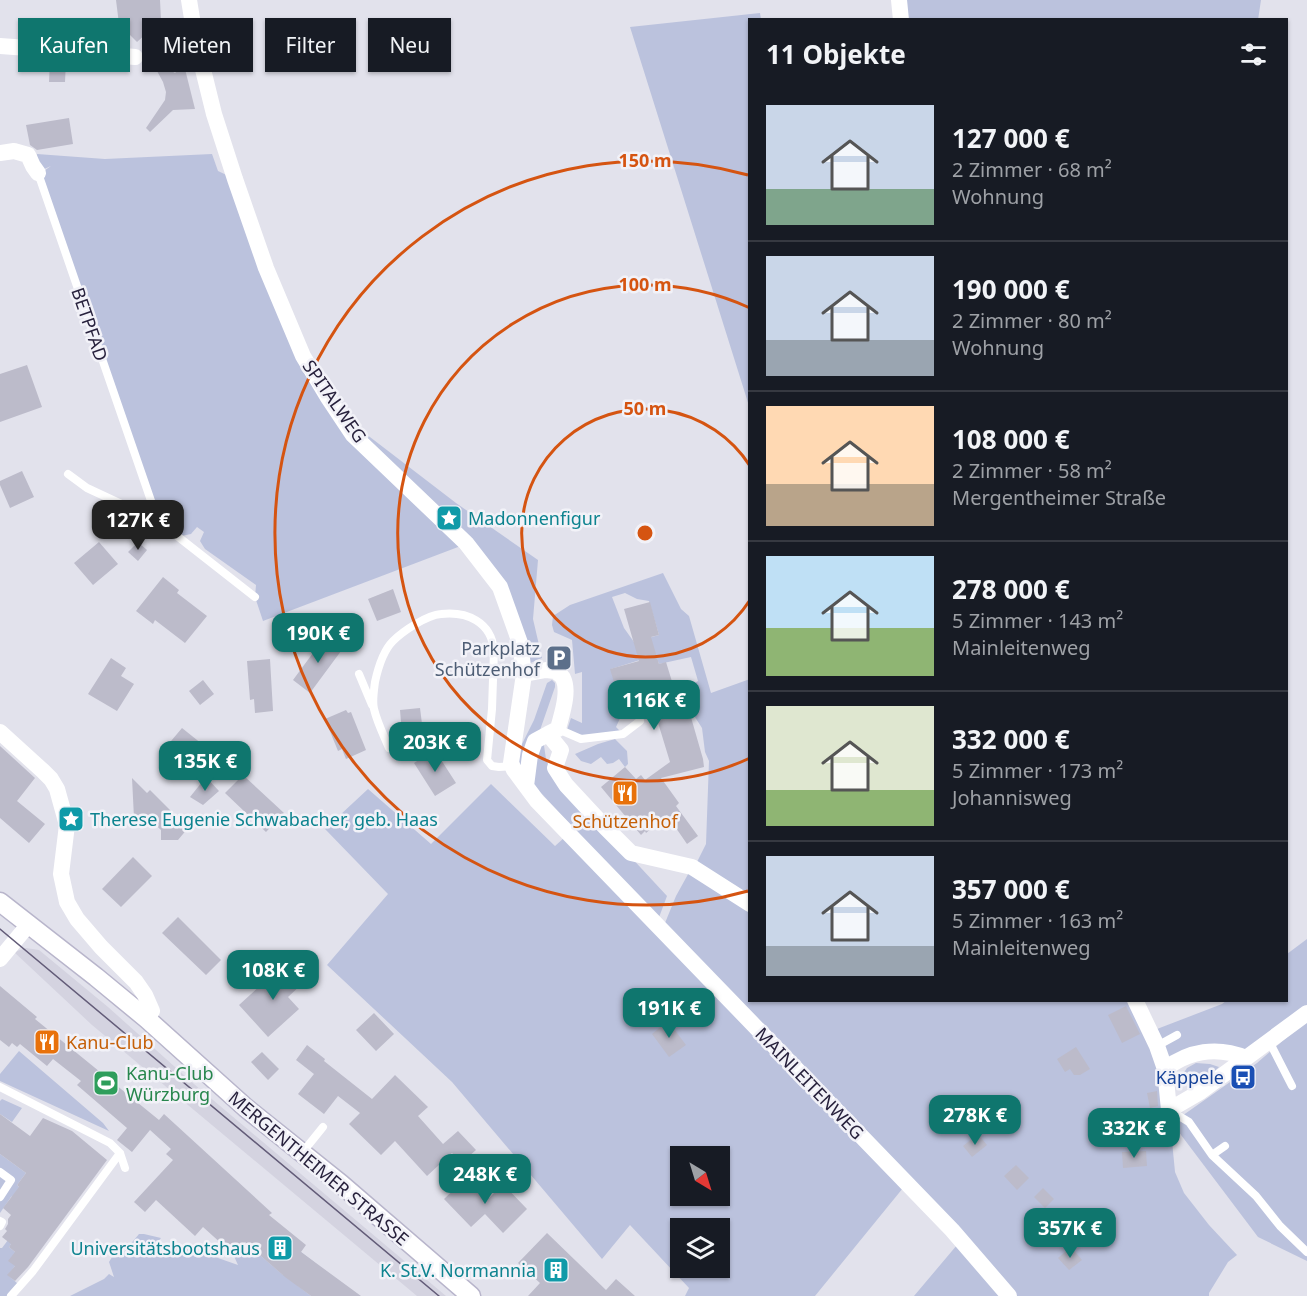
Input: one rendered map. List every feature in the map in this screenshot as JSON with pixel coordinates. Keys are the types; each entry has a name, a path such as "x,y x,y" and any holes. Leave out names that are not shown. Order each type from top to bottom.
{"main road":[{"name":"MERGENTHEIMER STRASSE","path":"0,902 147,1019 246,1108 341,1184 471,1296"}],"street":[{"name":"SPITALWEG","path":"189,0 201,64 214,114 266,268 303,356 353,435 466,543 500,587 520,643 524,674 512,764"},
{"path":"899,0 901,18"},
{"path":"0,46 135,57"},
{"name":"BETPFAD","path":"0,153 14,151 28,155 38,173"},
{"path":"524,674 546,670 555,671 563,678 565,692 564,703 553,732 535,741 530,755 525,786"},
{"path":"0,732 44,771 57,789 67,825 61,874 67,902 77,919 136,982 145,995 152,1011 147,1019"},
{"path":"553,732 561,750 555,768 559,776 631,853 692,867 748,903"},
{"name":"MAINLEITENWEG","path":"512,764 537,801 952,1230 1009,1296"},
{"path":"0,959 29,924"},
{"path":"1136,1002 1157,1046 1165,1069 1169,1110 1200,1092 1307,1012"},
{"path":"1165,1069 1182,1058 1200,1052 1225,1052 1246,1058"}],"lane":[{"name":"BETPFAD","path":"38,173 158,521"},
{"path":"68,474 87,488 158,521 255,597"},
{"path":"374,708 374,688 378,665 392,641 416,624 439,614 467,615 480,622 493,642 492,710 487,760 492,766 512,764"},
{"path":"359,674 389,748"},
{"path":"553,732 581,739 623,734 640,721"},
{"path":"1157,1046 1177,1035"},
{"path":"1269,1041 1292,1086"},
{"path":"0,1087 110,1143 120,1154 125,1168"},
{"path":"1169,1110 1189,1122 1212,1155 1256,1196 1280,1226 1307,1252"},
{"path":"302,1153 323,1127"},
{"path":"1212,1155 1225,1146"},
{"path":"11,1296 33,1271 120,1154"},
{"path":"0,1172 11,1179 0,1197"},
{"path":"0,1221 2,1222 0,1226"}],"shaded area":[{"path":"899,0 1261,0 1258,18 901,18"},
{"path":"760,13 761,18 748,18 748,403 630,27"},
{"path":"37,154 105,159 212,154 218,171 235,179 303,356 365,439 366,434 456,503 538,560 533,619 542,658 528,664 508,605 466,544 263,621 255,597 256,585 205,549 200,541 204,532 197,527 191,534 176,537 158,521 41,173 51,166 40,171"},
{"path":"663,573 681,609 689,616 711,693 748,680 748,894 697,862 706,844 709,761 705,752 702,728 693,714 693,684 698,681 691,657 659,664 656,655 611,669 623,712 616,727 623,734 581,739 566,733 571,718 582,723 582,672 575,674 572,640 554,632 553,616 570,605","holes":["625,593 637,599 649,601 659,635 634,642 624,628 612,597"]},
{"path":"552,680 555,687 522,772 517,754 534,720 547,683"},
{"path":"543,739 550,770 667,896 658,920 543,795 533,787 535,758"},
{"path":"615,739 627,751 628,764 625,767 619,759 607,764 601,757 591,764 581,761 575,754 598,744"},
{"path":"491,784 555,846 565,837 903,1188 815,1296 685,1296 689,1288 680,1278 730,1278 730,1218 670,1218 670,1268 630,1225 602,1259 452,1082 327,965 388,894 325,829 368,789 431,844"},
{"path":"692,867 748,903 748,1002 1143,1002 1157,1029 1225,1002 1288,1002 1288,953 1307,939 1307,1013 1239,1055 1173,1063 1169,1110 1175,1172 1184,1193 1237,1255 1228,1262 1209,1296 1016,1296 665,923 676,896"},
{"path":"26,948 39,950 108,1007 194,1084 446,1296 417,1296 92,1025 14,952"},
{"path":"1307,1020 1307,1261 1258,1237 1172,1123 1257,1063"},
{"path":"19,1051 103,1123 109,1131 0,1081 0,1074"},
{"path":"1196,1063 1219,1067 1201,1079 1187,1078 1183,1074 1187,1068"},
{"path":"2,1099 22,1108 12,1122 0,1114"},
{"path":"0,1154 26,1173 17,1185 22,1190 11,1197 0,1213"},
{"path":"14,1232 17,1235 9,1247 15,1252 15,1266 8,1275 18,1284 7,1296 0,1296 0,1248"},
{"path":"139,1234 161,1238 154,1246 168,1254 178,1244 238,1265 233,1254 254,1250 283,1275 301,1252 314,1262 298,1286 311,1296 70,1296 104,1279 109,1274 114,1277 109,1262 114,1254 123,1253"},
{"path":"957,1245 1001,1296 914,1296"}],"building":[{"path":"116,0 160,0 161,18 142,18 142,37 137,42 130,35 130,18 118,18"},
{"path":"49,72 65,72 65,82 49,82"},
{"path":"158,72 186,72 195,109 173,110 150,132 146,128 165,100 166,92"},
{"path":"69,118 73,144 37,150 30,145 26,125"},
{"path":"27,365 42,407 0,422 0,374"},
{"path":"22,471 34,497 10,508 0,481"},
{"path":"99,542 118,564 93,585 74,563"},
{"path":"138,542 147,550 138,561 128,552"},
{"path":"163,577 179,590 177,593 207,616 185,643 155,620 153,624 136,611"},
{"path":"393,589 401,612 377,621 368,599"},
{"path":"650,602 659,635 651,637 659,664 666,662 674,688 682,686 703,759 704,767 661,778 679,803 676,806 698,836 687,844 667,815 641,835 601,787 625,767 636,779 641,775 645,780 670,762 652,703 623,712 610,669 639,661 624,609"},
{"path":"327,634 344,647 310,693 293,680"},
{"path":"111,658 126,668 121,676 134,684 117,711 88,694"},
{"path":"270,659 273,711 255,713 254,699 250,700 247,661"},
{"path":"203,680 214,694 200,705 189,691"},
{"path":"420,708 423,732 402,734 400,710"},
{"path":"346,710 348,713 351,712 366,750 346,759 342,749 338,751 325,719"},
{"path":"182,728 207,748 191,767 166,747"},
{"path":"0,746 35,778 17,801 45,824 29,843 0,818"},
{"path":"431,752 436,752 456,783 435,796 414,763"},
{"path":"243,775 284,813 266,832 225,793"},
{"path":"206,777 219,791 203,805 190,797"},
{"path":"132,778 147,793 150,790 188,828 178,840 161,840 161,830 147,817 134,818"},
{"path":"133,857 152,876 121,907 102,889"},
{"path":"178,917 221,960 206,975 162,933"},
{"path":"285,963 303,983 288,997 299,1009 268,1037 239,1005"},
{"path":"0,986 37,1017 35,1019 159,1120 164,1114 272,1213 269,1215 306,1245 301,1252 361,1296 311,1296 245,1242 233,1254 203,1227 195,1236 156,1200 145,1212 134,1202 173,1160 166,1154 171,1149 150,1130 132,1152 117,1140 127,1128 77,1085 81,1081 53,1059 47,1066 20,1044 17,1047 12,1043 9,1047 0,1040"},
{"path":"1126,1006 1140,1034 1122,1043 1108,1015"},
{"path":"374,1013 394,1034 376,1051 356,1030"},
{"path":"668,1021 686,1045 669,1057 652,1034"},
{"path":"307,1045 372,1099 395,1075 428,1107 418,1116 443,1144 458,1131 476,1150 461,1163 452,1153 427,1176 395,1141 381,1155 349,1124 360,1113 338,1096 324,1114 298,1094 314,1074 296,1060"},
{"path":"1076,1047 1090,1069 1080,1075 1074,1075 1070,1069 1065,1072 1057,1059"},
{"path":"262,1052 279,1069 268,1080 251,1062"},
{"path":"1157,1091 1158,1106 1150,1108 1147,1093"},
{"path":"0,1114 30,1136 43,1118 72,1131 107,1160 28,1267 15,1281 7,1275 15,1266 8,1261 15,1252 9,1247 11,1244 2,1237 7,1231 5,1229 11,1215 3,1208 19,1187 17,1185 26,1173 0,1154"},
{"path":"978,1134 987,1145 972,1157 963,1146"},
{"path":"1146,1151 1147,1166 1123,1168 1122,1152"},
{"path":"1016,1165 1029,1178 1017,1190 1004,1176"},
{"path":"468,1176 489,1198 503,1184 527,1209 503,1233 485,1214 471,1227 444,1199"},
{"path":"1043,1188 1054,1199 1045,1208 1034,1197"},
{"name":"K. St.V. Normannia","path":"547,1233 606,1290 616,1279 635,1296 528,1296 540,1283 518,1263"},
{"path":"1071,1247 1082,1260 1069,1270 1058,1258"}],"tram line":[{"path":"0,929 439,1296"}],"place":[{"name":"Madonnenfigur","path":"449,518"},
{"name":"Parkplatz Schützenhof","path":"559,658"},
{"name":"Schützenhof","path":"625,793"},
{"name":"Therese Eugenie Schwabacher, geb. Haas","path":"71,819"},
{"name":"Kanu-Club","path":"47,1042"},
{"name":"Käppele","path":"1243,1077"},
{"name":"Kanu-Club Würzburg","path":"106,1083"},
{"name":"Universitätsbootshaus","path":"280,1248"},
{"name":"K. St.V. Normannia","path":"556,1270"}]}
